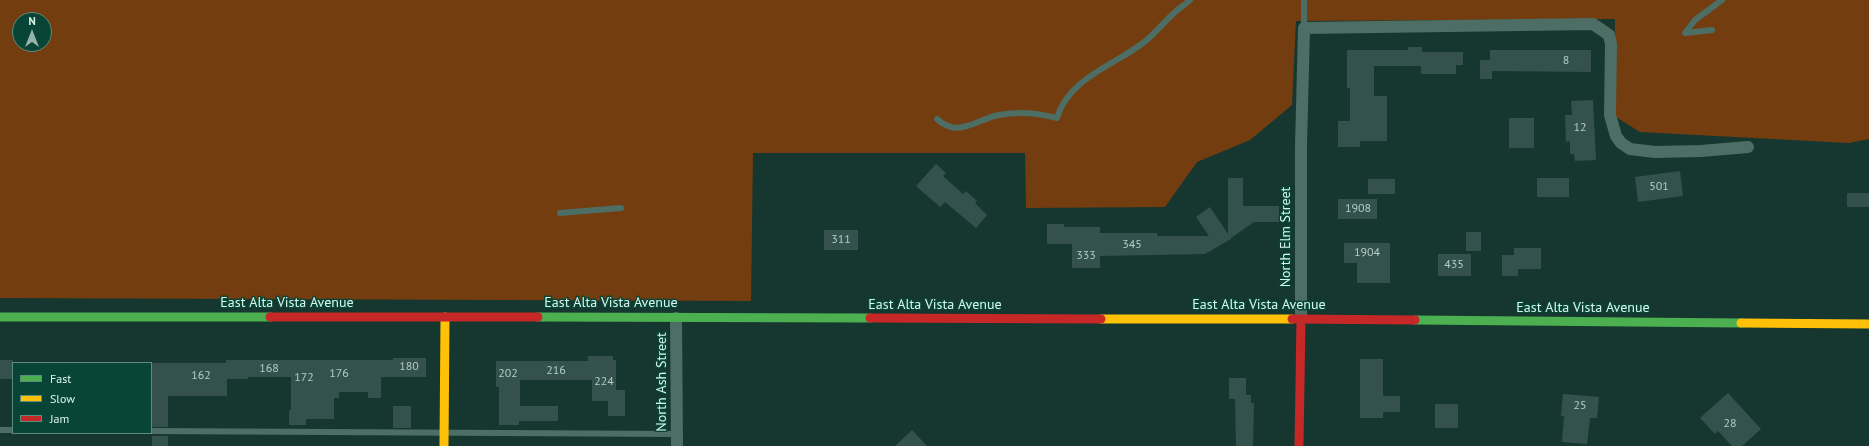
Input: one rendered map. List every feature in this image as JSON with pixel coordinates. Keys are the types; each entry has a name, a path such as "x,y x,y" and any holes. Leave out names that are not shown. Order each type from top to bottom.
{"main road":[{"name":"East Alta Vista Avenue","path":"0,317 1301,319 1869,324"},
{"path":"444,446 445,317"},
{"name":"North Elm Street","path":"1300,446 1301,319"}],"street":[{"path":"1304,28 1593,24 1609,35 1611,44 1610,115 1616,136 1622,143 1630,149 1655,152 1701,151 1748,147"},
{"name":"North Elm Street","path":"1301,319 1301,146 1304,28"},
{"name":"North Ash Street","path":"676,318 677,440"}],"lane":[{"path":"937,119 943,125 957,129 998,115 1038,113 1057,118 1059,111 1073,92 1093,72 1143,43 1175,12 1190,0"},
{"path":"1304,0 1304,28"},
{"path":"1712,30 1685,33 1694,20 1722,0"},
{"path":"560,213 621,208"},
{"path":"0,430 12,430"},
{"path":"152,431 444,433 677,440"}],"shaded area":[{"path":"0,0 1869,0 1869,139 1849,143 1640,132 1616,117 1614,91 1615,19 1296,21 1292,105 1250,140 1197,162 1165,207 1026,208 1025,153 753,153 751,301 0,298"}],"building":[{"path":"1408,47 1422,47 1422,52 1463,52 1463,65 1456,65 1456,74 1421,74 1421,66 1374,66 1374,96 1387,96 1387,141 1360,141 1360,147 1338,147 1338,121 1350,121 1350,88 1347,88 1347,50 1408,50"},
{"path":"1490,50 1591,50 1591,72 1492,71 1492,79 1480,79 1480,60 1490,60"},
{"path":"1593,100 1596,160 1575,161 1574,154 1570,154 1570,141 1566,142 1565,115 1572,115 1571,101"},
{"path":"1509,118 1534,118 1534,148 1509,148"},
{"path":"936,164 946,173 943,176 963,194 966,191 977,201 975,203 987,215 976,228 945,202 940,207 916,186"},
{"path":"1680,171 1683,196 1638,202 1635,177"},
{"path":"1228,178 1243,178 1243,206 1279,206 1279,222 1254,222 1231,239 1205,254 1100,256 1100,268 1072,268 1072,244 1047,244 1047,224 1064,224 1064,227 1100,227 1100,233 1157,233 1157,236 1209,236 1196,217 1210,207 1228,234"},
{"path":"1537,178 1569,178 1569,197 1537,197"},
{"path":"1368,179 1395,179 1395,194 1368,194"},
{"path":"1847,193 1869,193 1869,207 1847,207"},
{"path":"1338,199 1377,199 1377,219 1338,219"},
{"path":"824,230 858,230 858,250 824,250"},
{"path":"1466,232 1481,232 1481,251 1466,251"},
{"path":"1344,243 1390,243 1390,283 1357,283 1357,263 1344,263"},
{"path":"1514,248 1541,248 1541,269 1518,269 1518,276 1502,276 1502,255 1514,255"},
{"path":"1438,254 1471,254 1471,276 1438,276"},
{"path":"588,356 613,356 613,360 616,360 616,390 625,390 625,416 608,416 608,401 592,401 592,380 520,380 520,406 558,406 558,421 519,421 519,425 499,425 499,387 496,387 496,361 588,361"},
{"path":"393,358 426,358 426,377 381,377 381,398 368,398 368,392 339,392 339,398 334,398 334,419 306,419 306,425 289,425 289,410 291,410 291,377 248,377 248,379 227,379 227,396 168,396 168,427 152,427 152,363 226,363 226,360 393,360"},
{"path":"1360,359 1383,359 1383,396 1400,396 1400,412 1383,412 1383,418 1360,418"},
{"path":"0,360 13,360 12,379 0,379"},
{"path":"1229,378 1246,378 1246,395 1251,395 1251,403 1254,403 1253,446 1236,446 1235,399 1229,399"},
{"path":"1728,393 1761,429 1742,446 1732,446 1718,431 1715,434 1700,418"},
{"path":"1563,394 1599,397 1597,418 1590,418 1587,444 1562,442 1564,416 1561,416"},
{"path":"1435,404 1458,404 1458,428 1435,428"},
{"path":"393,406 411,406 411,428 393,428"},
{"path":"912,430 927,446 895,446"},
{"path":"152,436 168,436 168,446 152,446"}],"traffic: fast":[{"path":"0,317 270,317"},
{"path":"538,317 870,318"},
{"path":"1415,320 1741,323"}],"traffic: slow":[{"path":"444,446 445,317"},
{"path":"1101,319 1292,319"},
{"path":"1741,323 1869,324"}],"traffic: jam":[{"path":"270,317 538,317"},
{"path":"870,318 1101,319"},
{"path":"1292,319 1415,320"},
{"path":"1299,446 1301,319"}]}
